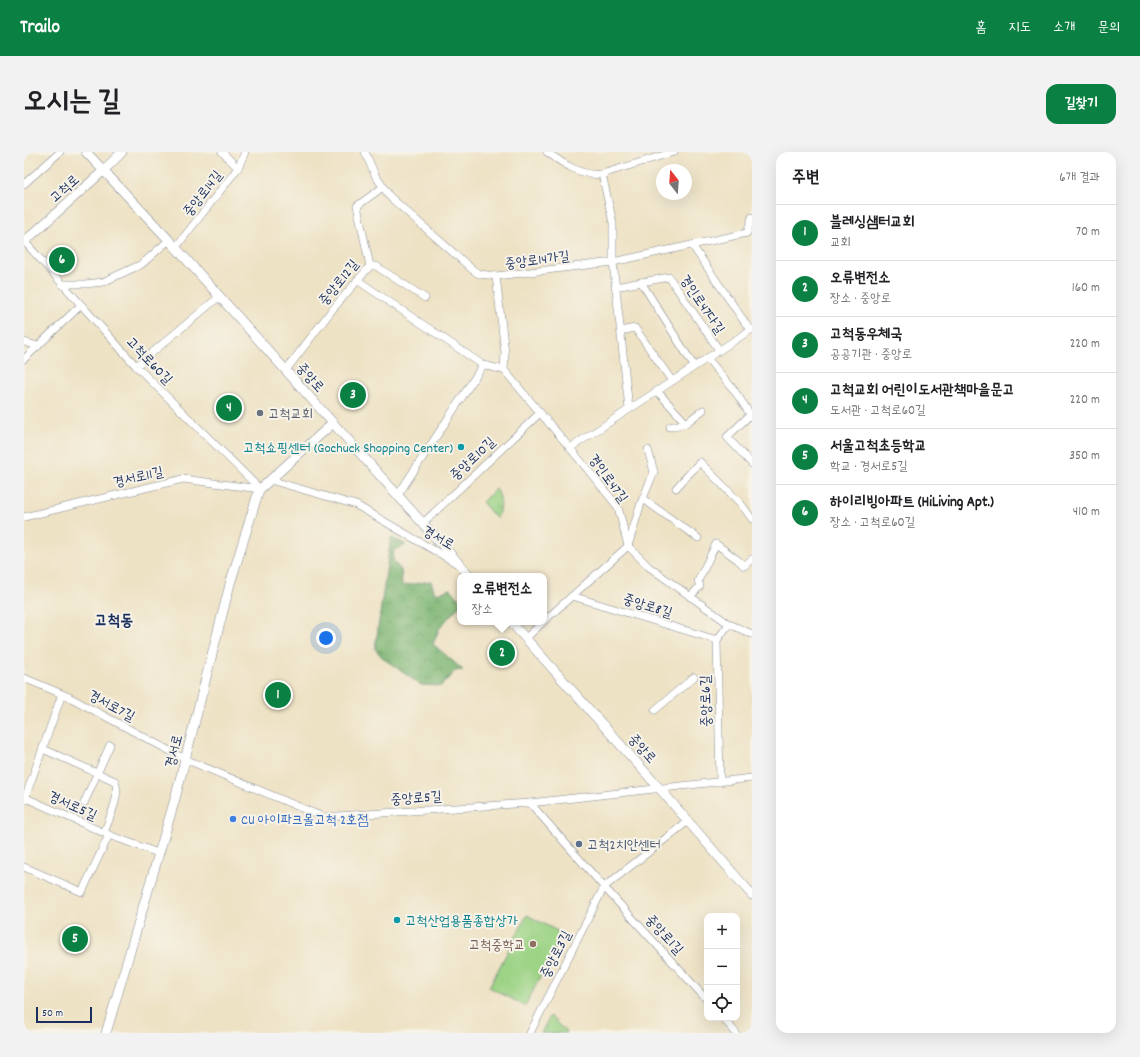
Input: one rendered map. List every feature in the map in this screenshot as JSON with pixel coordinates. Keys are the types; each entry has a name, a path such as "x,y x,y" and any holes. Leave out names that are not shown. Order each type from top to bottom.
{"main road":[{"name":"중앙로","path":"86,152 176,247 467,573"},
{"name":"고척로","path":"24,242 122,152"},
{"path":"260,489 333,423"},
{"name":"경서로","path":"106,1033 175,799 230,584 260,489"},
{"name":"중앙로","path":"514,625 752,895"}],"street":[{"path":"24,184 60,152"},
{"path":"222,152 238,168"},
{"name":"중앙로14길","path":"176,247 238,168 245,152"},
{"name":"중앙로14가길","path":"365,152 375,175 390,197 479,274 496,276 613,262 747,233 752,217"},
{"path":"547,152 563,164 593,176 674,152"},
{"path":"602,174 613,223 613,262 629,409"},
{"name":"중앙로12길","path":"286,370 357,280 370,266 357,206 383,187"},
{"path":"62,284 103,282 142,264 169,240"},
{"name":"고척로60길","path":"24,242 136,366 260,489"},
{"name":"경인로47다길","path":"570,448 751,329 692,245"},
{"path":"370,266 376,266 425,298"},
{"path":"357,280 483,366 504,370 505,352 496,276"},
{"name":"경인로47다길","path":"616,287 669,277 719,350"},
{"path":"641,282 694,366"},
{"path":"136,366 220,296"},
{"path":"24,359 81,305"},
{"path":"621,332 635,328 672,381"},
{"path":"24,342 38,346"},
{"path":"707,358 734,390 751,416 727,437 752,464"},
{"path":"398,495 483,366"},
{"name":"경인로47길","path":"504,370 618,507 628,546"},
{"path":"657,391 686,423"},
{"path":"670,427 686,423 703,410"},
{"name":"중앙로10길","path":"423,523 540,413"},
{"path":"547,619 628,546 643,499 654,472 648,450"},
{"path":"676,488 700,462 741,504 752,519"},
{"name":"경서로11길","path":"24,517 183,479 260,489"},
{"name":"경서로","path":"270,480 356,505 461,566"},
{"path":"643,499 698,538"},
{"path":"690,597 700,586 698,581 716,544 744,566 752,559"},
{"path":"628,546 649,567 690,597 729,624 752,634"},
{"name":"중앙로8길","path":"572,596 717,640"},
{"path":"717,640 729,624"},
{"path":"526,638 541,625"},
{"name":"중앙로6길","path":"717,640 720,782"},
{"path":"655,710 694,677"},
{"name":"경서로7길","path":"24,678 62,694 185,759"},
{"path":"25,800 62,694"},
{"path":"84,803 96,773 110,745"},
{"path":"43,749 115,781 117,787 116,796 107,834"},
{"name":"중앙로5길","path":"185,759 322,817 530,803 660,789"},
{"path":"660,789 752,778"},
{"name":"경서로5길","path":"25,800 107,834 158,853"},
{"path":"530,803 604,887"},
{"name":"중앙로3길","path":"530,1033 604,887 688,821"},
{"name":"경서로5길","path":"24,867 82,892 107,834"},
{"name":"중앙로1길","path":"604,887 704,997"},
{"path":"726,1021 736,1033"}],"green space":[{"path":"496,489 500,496 500,507 497,519 482,502"},
{"path":"391,537 406,545 394,550 393,561 401,570 402,586 431,581 435,594 451,589 457,596 457,608 440,627 433,644 463,670 455,671 441,686 421,685 384,659 375,649"},
{"path":"527,915 563,934 525,1006 489,987"},
{"path":"550,1016 566,1032 565,1033 541,1033"}],"place":[{"name":"하이리빙아파트 (HiLiving Apt.)","path":"62,260"},
{"name":"고척동우체국","path":"353,395"},
{"name":"고척교회 어린이도서관책마을문고","path":"229,408"},
{"name":"고척교회","path":"260,413"},
{"name":"고척쇼핑센터 (Gochuck Shopping Center)","path":"461,447"},
{"name":"오류변전소","path":"502,653"},
{"name":"블레싱샘터교회","path":"278,695"},
{"name":"CU 아이파크몰고척 2호점","path":"233,819"},
{"name":"고척2치안센터","path":"579,844"},
{"name":"고척산업용품종합상가","path":"397,920"},
{"name":"서울고척초등학교","path":"75,939"},
{"name":"고척중학교","path":"533,944"}],"district":[{"name":"고척동","path":"114,619"}]}
